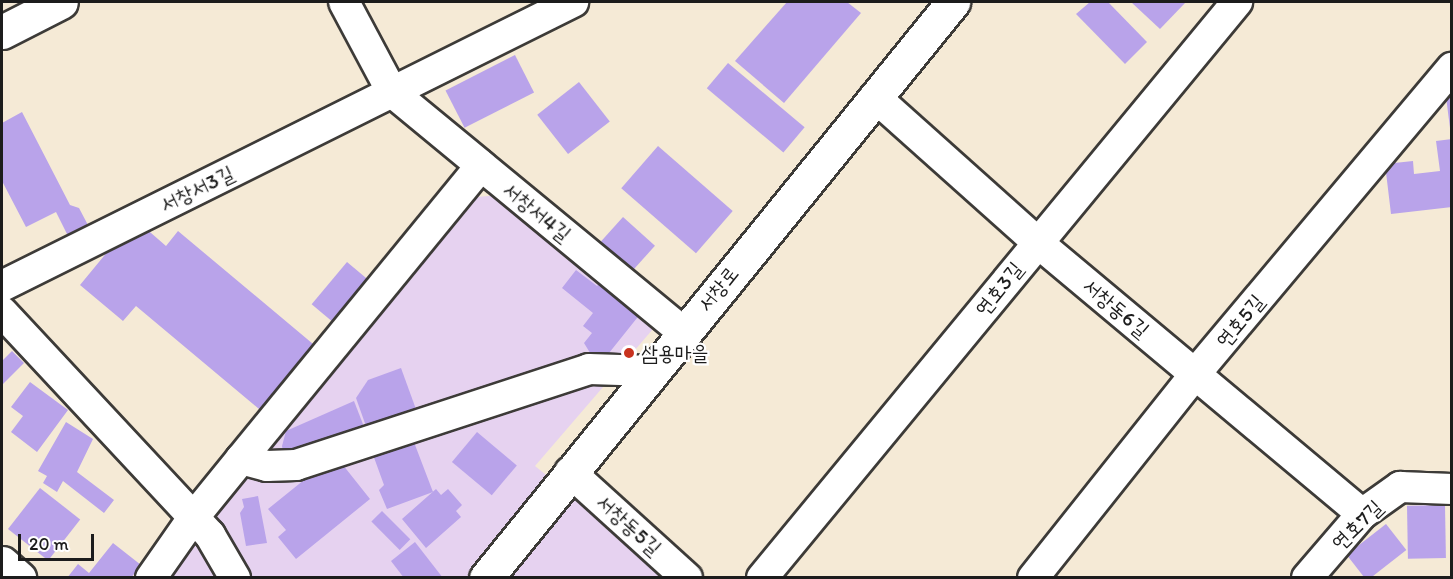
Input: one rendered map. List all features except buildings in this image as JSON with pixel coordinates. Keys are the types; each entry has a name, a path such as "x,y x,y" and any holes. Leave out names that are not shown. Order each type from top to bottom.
{"street":[{"path":"2,32 61,2"},
{"name":"서창서4길","path":"344,2 392,92 683,332"},
{"path":"392,92 573,2"},
{"name":"연호3길","path":"762,578 1237,2"},
{"name":"서창로","path":"486,578 651,371 875,97 945,5"},
{"name":"연호5길","path":"1033,578 1196,374 1452,68"},
{"name":"서창서3길","path":"2,286 392,92"},
{"name":"서창동6길","path":"875,97 1037,242 1362,514"},
{"path":"151,578 193,518 481,166"},
{"path":"2,312 210,535 235,578"},
{"path":"241,459 267,466 296,465 589,369 651,371"},
{"name":"서창동5길","path":"570,472 687,578"},
{"name":"연호7길","path":"1318,573 1362,514 1400,487 1452,489"},
{"path":"2,563 19,578"}],"shaded area":[{"path":"501,195 652,314 653,329 535,466 673,577 169,578 464,198"}],"place":[{"name":"삼용마을","path":"629,353"}]}
